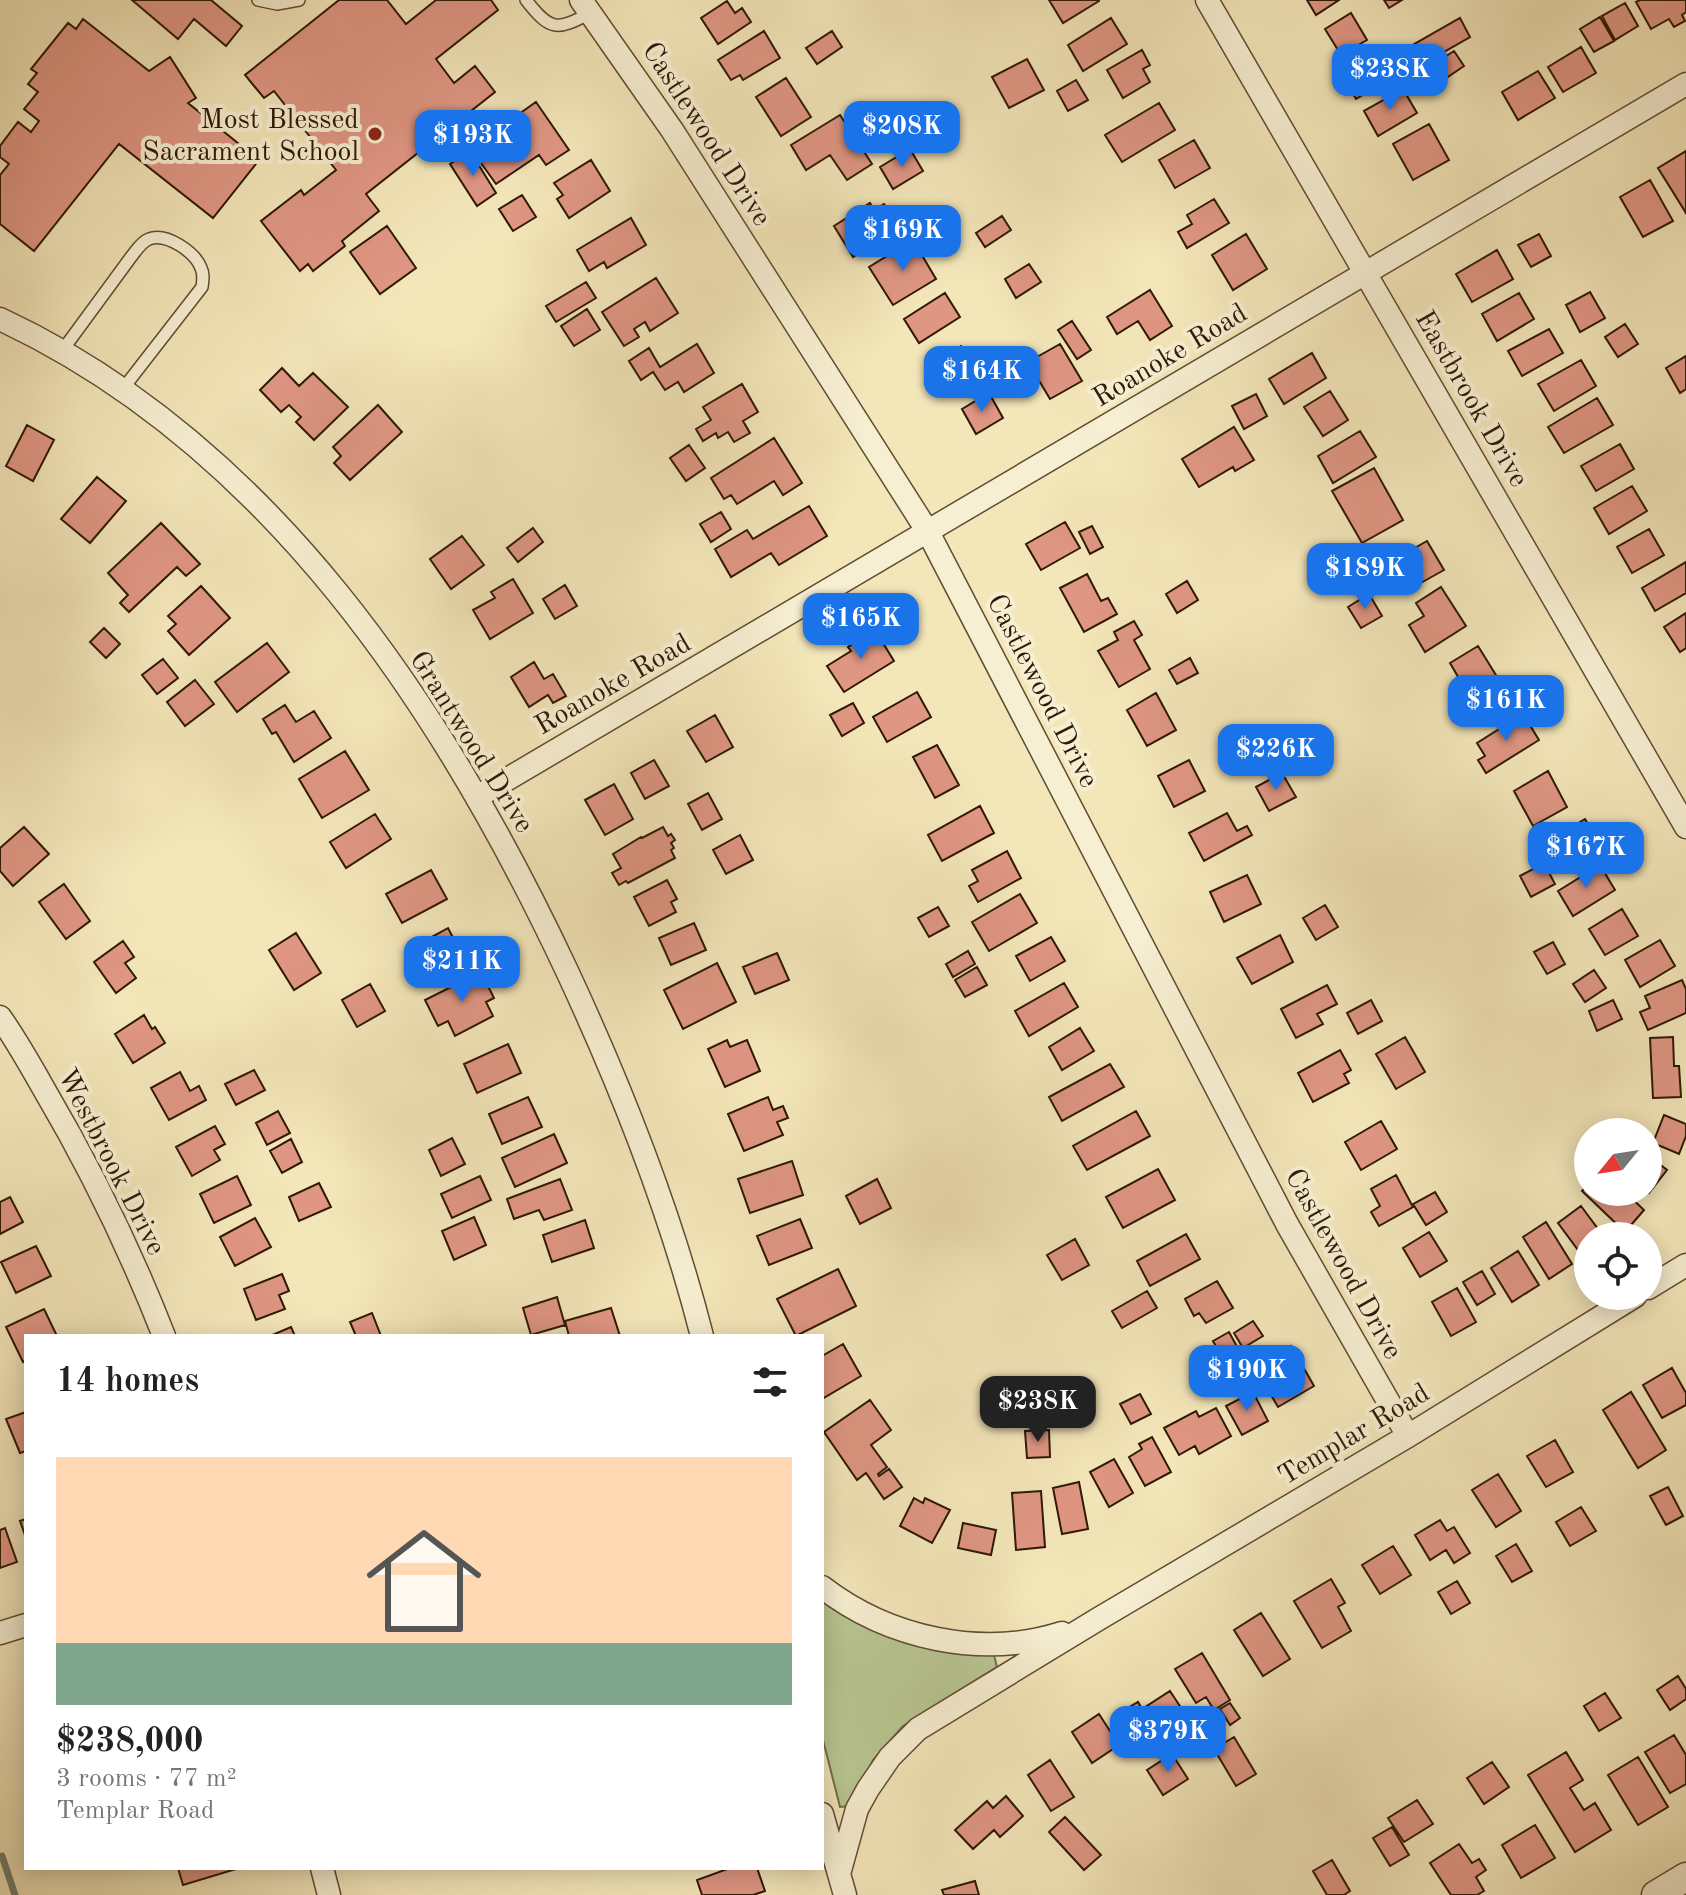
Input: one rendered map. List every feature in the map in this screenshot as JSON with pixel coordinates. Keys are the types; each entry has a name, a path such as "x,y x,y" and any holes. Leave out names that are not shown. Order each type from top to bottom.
{"street":[{"name":"Eastbrook Drive","path":"1207,0 1686,827"},
{"name":"Castlewood Drive","path":"586,6 672,130 928,532 1287,1224 1408,1436"},
{"name":"Roanoke Road","path":"477,797 1686,84"},
{"name":"Grantwood Drive","path":"0,319 62,351 122,390 176,429 218,465 299,547 379,647 477,797 526,886 594,1028 655,1181 701,1334"},
{"name":"Westbrook Drive","path":"0,1017 67,1128 96,1184 163,1334"},
{"path":"1662,1280 1686,1265"},
{"name":"Templar Road","path":"842,1884 857,1809 879,1773 918,1729 1612,1310"},
{"name":"Templar Road","path":"824,1588 882,1623 924,1636 978,1644 1026,1642 1100,1618"},
{"path":"0,1633 24,1626"},
{"path":"824,1821 842,1884"},
{"path":"323,1870 329,1895"},
{"path":"1656,1895 1686,1877"}],"lane":[{"path":"258,0 277,4 299,0"},
{"path":"526,0 551,25 568,25 586,6"},
{"path":"62,351 143,243 151,238 170,240 195,257 203,275 202,287 122,390"}],"green space":[{"path":"824,1598 994,1655 997,1667 903,1726 873,1760 850,1806 840,1807 824,1744"}],"building":[{"path":"132,0 211,0 242,26 226,46 194,19 178,39"},
{"name":"Most Blessed Sacrament School","path":"339,0 387,0 406,24 436,0 491,0 498,10 436,59 454,83 475,66 495,92 366,194 379,211 342,241 345,246 313,271 308,264 300,271 261,221 301,190 304,195 336,170 274,91 264,98 245,75"},
{"path":"1049,0 1099,0 1099,1 1063,23"},
{"path":"1307,0 1339,0 1316,15"},
{"path":"1384,0 1402,0 1389,8"},
{"path":"1686,0 1686,12 1682,15 1685,21 1674,27 1669,19 1651,29 1636,2"},
{"path":"727,1 735,13 742,8 751,22 718,44 701,18"},
{"path":"1625,3 1638,26 1615,40 1602,16"},
{"path":"1351,13 1367,40 1341,55 1325,29"},
{"path":"1600,17 1614,41 1594,52 1580,29"},
{"path":"1111,18 1127,44 1083,71 1068,45"},
{"path":"1460,18 1470,37 1421,65 1411,46"},
{"path":"83,19 149,71 170,57 196,98 188,103 259,160 213,218 119,144 34,251 0,224 0,175 9,164 0,157 0,146 18,122 31,132 39,121 24,109 38,92 28,84 37,73 31,69 68,23 76,29"},
{"path":"764,31 780,58 743,80 740,75 731,80 718,60"},
{"path":"832,31 842,47 817,64 806,48"},
{"path":"1386,47 1393,58 1381,65 1390,79 1356,99 1341,73"},
{"path":"1581,47 1596,73 1563,92 1548,67"},
{"path":"1142,50 1150,65 1143,69 1150,82 1123,98 1107,70"},
{"path":"1454,51 1464,66 1436,85 1426,69"},
{"path":"1027,59 1044,90 1009,108 992,77"},
{"path":"1538,71 1555,98 1518,120 1502,92"},
{"path":"786,78 811,117 781,136 756,97"},
{"path":"1076,80 1088,100 1068,111 1057,91"},
{"path":"1403,89 1417,113 1378,136 1364,111"},
{"path":"536,102 569,150 546,165 539,155 496,184 476,156 517,128 512,119"},
{"path":"1159,103 1175,130 1122,162 1105,135"},
{"path":"840,115 872,164 847,180 830,155 806,170 791,145"},
{"path":"1429,124 1449,160 1413,180 1393,144"},
{"path":"1194,140 1210,168 1175,188 1159,160"},
{"path":"910,149 923,171 893,189 880,167"},
{"path":"470,151 496,193 477,206 450,164"},
{"path":"1686,151 1686,213 1658,168"},
{"path":"591,160 610,191 569,218 557,199 563,195 554,183"},
{"path":"1650,180 1673,221 1643,237 1620,197"},
{"path":"522,195 536,217 513,231 499,209"},
{"path":"1214,199 1229,223 1187,248 1178,232 1192,224 1187,215"},
{"path":"870,203 874,210 884,204 899,228 853,257 834,226"},
{"path":"1002,216 1011,230 985,247 976,233"},
{"path":"631,218 646,245 607,268 604,262 589,271 577,250"},
{"path":"387,226 416,268 380,294 350,252"},
{"path":"1246,234 1267,269 1233,290 1212,255"},
{"path":"1539,234 1551,256 1531,267 1518,245"},
{"path":"913,240 936,279 893,305 869,267"},
{"path":"1497,250 1513,279 1472,302 1456,274"},
{"path":"1029,264 1041,282 1016,298 1005,279"},
{"path":"656,278 678,313 650,331 645,322 634,329 639,337 624,346 602,312"},
{"path":"586,282 596,298 556,322 546,306"},
{"path":"1150,290 1172,326 1150,340 1138,321 1117,334 1107,317"},
{"path":"1590,292 1605,318 1580,332 1566,305"},
{"path":"945,293 960,317 919,343 904,319"},
{"path":"1519,293 1534,319 1497,341 1482,314"},
{"path":"587,309 600,330 574,346 561,326"},
{"path":"1072,321 1091,350 1077,359 1058,330"},
{"path":"1625,324 1638,344 1618,357 1605,337"},
{"path":"1549,329 1563,353 1522,376 1508,351"},
{"path":"697,344 714,373 684,392 678,382 665,390 653,372 641,380 629,361 649,348 660,367"},
{"path":"1060,344 1082,381 1050,399 1028,362"},
{"path":"961,346 971,363 966,366 973,379 946,395 928,365"},
{"path":"1312,353 1326,378 1284,404 1269,379"},
{"path":"1686,356 1686,389 1680,393 1666,368"},
{"path":"1581,360 1596,386 1554,411 1538,384"},
{"path":"282,368 299,386 313,373 348,407 314,440 296,422 301,417 289,405 281,412 260,390"},
{"path":"742,384 758,412 743,421 750,433 734,442 728,432 718,438 716,433 703,441 696,429 711,420 703,407"},
{"path":"1330,391 1348,420 1323,436 1304,407"},
{"path":"989,393 1003,418 976,434 962,409"},
{"path":"1256,394 1267,416 1244,429 1232,406"},
{"path":"1597,398 1613,425 1564,453 1548,427"},
{"path":"378,405 402,432 350,480 334,463 341,456 333,447"},
{"path":"27,425 54,440 33,481 6,466"},
{"path":"1234,427 1254,460 1235,471 1233,467 1199,487 1182,459"},
{"path":"1360,431 1376,457 1333,483 1318,456"},
{"path":"774,438 802,483 783,495 774,481 737,504 731,495 724,499 711,478"},
{"path":"1620,444 1634,469 1596,491 1581,466"},
{"path":"689,445 705,468 686,481 670,458"},
{"path":"1374,468 1403,520 1362,543 1332,491"},
{"path":"97,477 126,501 90,543 61,519"},
{"path":"1632,486 1647,511 1609,534 1594,508"},
{"path":"809,506 827,536 779,565 771,553 731,577 715,549 747,530 753,539"},
{"path":"721,512 731,529 711,542 700,524"},
{"path":"1065,522 1080,548 1041,570 1026,544"},
{"path":"161,523 200,564 186,576 177,567 129,612 120,603 128,595 108,573"},
{"path":"1092,526 1103,547 1090,554 1079,532"},
{"path":"533,528 543,542 518,562 507,548"},
{"path":"1649,529 1664,555 1632,573 1617,547"},
{"path":"462,536 484,565 451,589 430,559"},
{"path":"1427,541 1444,570 1410,589 1401,573 1392,578 1385,565"},
{"path":"1686,562 1686,593 1655,611 1642,588"},
{"path":"1087,574 1101,601 1108,598 1117,614 1084,632 1060,588"},
{"path":"513,579 533,613 490,639 473,610 495,598 491,592"},
{"path":"1187,581 1198,600 1177,613 1166,594"},
{"path":"565,585 577,606 555,619 543,599"},
{"path":"201,586 230,618 189,655 168,631 176,624 168,616"},
{"path":"1441,587 1466,626 1425,652 1409,625 1424,616 1416,603"},
{"path":"1369,594 1382,616 1361,628 1348,607"},
{"path":"1686,613 1686,648 1680,652 1664,627"},
{"path":"1134,621 1142,635 1134,640 1150,669 1119,687 1098,651 1118,640 1114,632"},
{"path":"104,628 120,644 106,658 90,642"},
{"path":"875,630 894,661 844,692 827,666 851,651 848,647"},
{"path":"267,643 289,672 237,712 215,682"},
{"path":"1478,646 1507,693 1478,711 1450,663"},
{"path":"1190,658 1198,673 1177,684 1169,670"},
{"path":"163,659 178,678 157,694 142,675"},
{"path":"534,662 544,679 553,674 566,696 553,703 548,695 529,707 511,677"},
{"path":"195,680 214,704 185,726 167,702"},
{"path":"917,692 931,717 887,742 873,717"},
{"path":"1156,693 1176,730 1147,746 1127,710"},
{"path":"853,703 864,723 842,736 830,715"},
{"path":"285,705 296,722 314,711 331,738 294,762 276,732 272,734 263,719"},
{"path":"1523,714 1539,740 1486,773 1478,760 1485,756 1477,743"},
{"path":"715,715 733,747 706,762 687,731"},
{"path":"937,745 959,785 935,798 913,757"},
{"path":"345,751 369,790 322,818 299,779"},
{"path":"654,760 669,786 645,799 631,773"},
{"path":"1189,760 1205,791 1174,807 1158,776"},
{"path":"1548,771 1567,807 1533,826 1514,791"},
{"path":"1282,773 1296,797 1269,811 1256,787"},
{"path":"614,784 633,819 605,835 585,800"},
{"path":"708,793 722,819 702,830 688,804"},
{"path":"980,806 994,833 942,861 928,835"},
{"path":"1227,813 1237,831 1247,826 1252,835 1204,861 1189,833"},
{"path":"375,814 391,839 346,868 330,842"},
{"path":"1585,819 1602,848 1570,867 1553,838"},
{"path":"24,827 49,854 13,886 0,871 0,848"},
{"path":"663,827 668,836 671,834 675,840 671,843 674,848 671,850 675,858 619,885 612,873 621,868 613,854"},
{"path":"740,835 753,860 726,874 713,850"},
{"path":"1007,851 1021,878 978,902 969,886 978,881 972,870"},
{"path":"1544,863 1555,884 1531,897 1520,876"},
{"path":"1600,865 1615,890 1573,916 1558,891"},
{"path":"431,870 447,899 402,923 386,894"},
{"path":"1247,875 1261,904 1224,922 1210,892"},
{"path":"667,880 677,899 671,902 676,912 649,926 634,897"},
{"path":"64,884 90,921 66,939 39,902"},
{"path":"1020,894 1037,923 989,951 972,922"},
{"path":"1325,905 1338,927 1316,940 1303,918"},
{"path":"938,907 949,926 929,937 918,918"},
{"path":"1622,909 1638,936 1605,955 1589,929"},
{"path":"694,923 706,950 671,965 659,938"},
{"path":"448,928 465,961 423,983 406,951"},
{"path":"296,933 321,973 294,990 269,950"},
{"path":"1280,935 1293,962 1252,984 1237,958"},
{"path":"1051,937 1065,961 1030,981 1016,956"},
{"path":"1660,940 1675,966 1640,987 1625,960"},
{"path":"123,941 134,957 125,963 136,978 116,993 94,962"},
{"path":"1553,942 1565,964 1547,974 1534,952"},
{"path":"968,951 975,964 953,977 946,964"},
{"path":"777,953 789,980 755,994 743,967"},
{"path":"717,963 736,1002 683,1029 664,990"},
{"path":"977,967 987,985 965,997 955,980"},
{"path":"1594,970 1606,988 1585,1002 1573,984"},
{"path":"481,972 494,998 486,1002 493,1016 455,1036 448,1021 438,1026 425,1000"},
{"path":"1682,980 1686,989 1686,1013 1648,1030 1640,1012 1650,1008 1645,996"},
{"path":"1064,983 1078,1007 1029,1036 1015,1011"},
{"path":"370,984 385,1011 357,1027 342,1000"},
{"path":"1327,985 1337,1004 1317,1014 1323,1024 1296,1038 1281,1009"},
{"path":"1371,1000 1382,1021 1358,1034 1347,1013"},
{"path":"1613,1000 1622,1019 1597,1031 1589,1011"},
{"path":"144,1015 165,1043 133,1063 115,1034"},
{"path":"1080,1028 1094,1051 1062,1070 1049,1047"},
{"path":"1405,1037 1425,1072 1396,1089 1376,1054"},
{"path":"1673,1037 1674,1066 1679,1066 1681,1097 1653,1098 1650,1038"},
{"path":"727,1040 730,1047 747,1040 760,1071 725,1087 708,1049"},
{"path":"508,1044 521,1073 477,1093 464,1064"},
{"path":"1340,1050 1351,1070 1344,1074 1349,1083 1313,1102 1298,1073"},
{"path":"1110,1064 1124,1087 1062,1121 1049,1097"},
{"path":"254,1070 265,1090 236,1105 225,1084"},
{"path":"180,1072 190,1091 199,1086 206,1100 169,1120 151,1088"},
{"path":"528,1097 542,1127 502,1144 489,1114"},
{"path":"768,1097 773,1110 783,1106 788,1118 777,1122 783,1135 744,1151 728,1114"},
{"path":"278,1111 290,1133 267,1145 256,1123"},
{"path":"1136,1111 1150,1136 1087,1170 1073,1146"},
{"path":"1664,1115 1686,1124 1686,1136 1679,1154 1662,1147"},
{"path":"1381,1121 1397,1149 1361,1170 1345,1142"},
{"path":"215,1126 225,1144 214,1150 220,1160 192,1176 176,1147"},
{"path":"554,1134 567,1163 515,1187 502,1158"},
{"path":"452,1138 465,1164 441,1176 429,1150"},
{"path":"291,1139 302,1162 282,1173 270,1151"},
{"path":"792,1161 803,1195 750,1213 738,1179"},
{"path":"1158,1169 1175,1200 1123,1228 1106,1197"},
{"path":"1396,1175 1413,1207 1379,1226 1371,1212 1380,1206 1371,1189"},
{"path":"237,1176 251,1205 214,1223 200,1194"},
{"path":"480,1176 491,1200 452,1218 441,1194"},
{"path":"560,1179 572,1210 544,1220 539,1210 514,1219 507,1199"},
{"path":"877,1179 891,1208 860,1224 846,1196"},
{"path":"319,1183 331,1207 299,1221 289,1197"},
{"path":"1435,1192 1447,1212 1426,1225 1413,1204"},
{"path":"10,1197 23,1222 0,1234 0,1202"},
{"path":"1581,1206 1593,1222 1574,1222 1574,1245 1558,1223"},
{"path":"1598,1206 1640,1206 1644,1210 1634,1222 1615,1222"},
{"path":"474,1217 486,1245 454,1260 442,1231"},
{"path":"255,1218 271,1247 235,1266 220,1237"},
{"path":"800,1219 812,1248 769,1265 757,1236"},
{"path":"585,1220 594,1248 552,1262 543,1235"},
{"path":"1546,1222 1572,1264 1549,1279 1523,1237"},
{"path":"1429,1232 1447,1261 1420,1277 1403,1248"},
{"path":"1186,1234 1200,1259 1150,1286 1137,1261"},
{"path":"1075,1239 1089,1265 1062,1280 1047,1255"},
{"path":"36,1246 51,1276 16,1293 1,1262"},
{"path":"1518,1251 1539,1285 1512,1302 1491,1268"},
{"path":"838,1269 856,1306 795,1334 777,1299"},
{"path":"1482,1271 1495,1294 1477,1305 1463,1282"},
{"path":"282,1274 289,1291 279,1295 285,1309 256,1320 244,1289"},
{"path":"1217,1281 1233,1308 1206,1323 1199,1313 1194,1316 1185,1299"},
{"path":"1457,1288 1476,1322 1451,1336 1432,1302"},
{"path":"1147,1291 1157,1308 1122,1328 1112,1311"},
{"path":"557,1297 565,1325 531,1334 523,1308"},
{"path":"611,1308 619,1334 568,1334 565,1321"},
{"path":"44,1309 56,1334 24,1334 23,1362 6,1327"},
{"path":"372,1313 380,1334 355,1334 350,1322"},
{"path":"1253,1321 1263,1336 1243,1348 1234,1333"},
{"path":"291,1327 294,1334 275,1334"},
{"path":"1229,1332 1241,1354 1226,1363 1213,1341"},
{"path":"843,1344 861,1376 824,1398 824,1355"},
{"path":"1291,1346 1314,1386 1278,1407 1260,1376 1280,1364 1275,1356"},
{"path":"1672,1368 1686,1393 1686,1405 1662,1418 1643,1385"},
{"path":"1253,1392 1268,1421 1242,1435 1226,1406"},
{"path":"1631,1392 1666,1450 1638,1468 1603,1410"},
{"path":"1140,1394 1151,1414 1131,1424 1120,1404"},
{"path":"870,1400 891,1430 871,1445 887,1467 878,1474 889,1469 902,1487 884,1499 866,1473 857,1480 824,1432"},
{"path":"1216,1408 1231,1436 1199,1454 1195,1446 1179,1455 1164,1428 1196,1411 1199,1417"},
{"path":"24,1413 24,1452 20,1453 6,1419"},
{"path":"1049,1430 1050,1457 1027,1458 1025,1431"},
{"path":"1152,1437 1171,1472 1145,1486 1129,1457 1142,1449 1139,1444"},
{"path":"1555,1440 1573,1472 1546,1487 1527,1456"},
{"path":"1114,1459 1133,1493 1109,1507 1090,1472"},
{"path":"1498,1474 1521,1511 1496,1527 1472,1490"},
{"path":"1079,1482 1088,1529 1062,1534 1053,1488"},
{"path":"1668,1487 1683,1516 1666,1525 1650,1496"},
{"path":"1041,1491 1045,1547 1016,1550 1012,1493"},
{"path":"914,1498 923,1503 925,1498 950,1510 932,1543 900,1526"},
{"path":"1581,1507 1596,1531 1570,1546 1556,1522"},
{"path":"1440,1520 1447,1531 1454,1527 1470,1553 1454,1563 1446,1550 1430,1560 1415,1535"},
{"path":"963,1523 996,1530 991,1555 958,1548"},
{"path":"5,1528 17,1562 0,1568 0,1530"},
{"path":"1516,1544 1532,1571 1512,1582 1496,1556"},
{"path":"1393,1546 1411,1575 1380,1594 1362,1565"},
{"path":"1331,1579 1345,1603 1338,1607 1351,1631 1322,1648 1294,1601"},
{"path":"1457,1581 1470,1603 1451,1614 1438,1592"},
{"path":"1261,1613 1290,1659 1263,1676 1234,1630"},
{"path":"1202,1653 1230,1700 1214,1710 1206,1697 1196,1703 1175,1669"},
{"path":"1678,1676 1686,1689 1686,1699 1670,1710 1657,1690"},
{"path":"1170,1691 1187,1717 1138,1749 1116,1715 1138,1702 1142,1709"},
{"path":"1605,1693 1621,1718 1599,1731 1584,1706"},
{"path":"1230,1703 1240,1718 1230,1725 1220,1709"},
{"path":"1099,1714 1119,1745 1092,1763 1072,1732"},
{"path":"1674,1735 1686,1755 1686,1784 1670,1793 1645,1752"},
{"path":"1234,1737 1256,1774 1236,1786 1214,1749"},
{"path":"1566,1752 1583,1780 1570,1788 1584,1810 1595,1803 1611,1830 1575,1852 1528,1775"},
{"path":"1172,1754 1188,1779 1163,1795 1147,1770"},
{"path":"1638,1757 1668,1807 1638,1825 1608,1775"},
{"path":"1050,1760 1074,1797 1051,1811 1028,1775"},
{"path":"1492,1762 1509,1787 1484,1804 1467,1778"},
{"path":"1006,1796 1023,1816 1000,1837 994,1830 973,1849 955,1830 987,1801 993,1808"},
{"path":"1417,1800 1433,1824 1404,1842 1388,1818"},
{"path":"1065,1817 1101,1855 1084,1870 1049,1832"},
{"path":"1535,1825 1555,1858 1521,1878 1502,1845"},
{"path":"1392,1827 1409,1855 1390,1866 1373,1838"},
{"path":"1459,1844 1472,1863 1479,1859 1486,1870 1476,1877 1484,1891 1477,1895 1451,1895 1430,1863"},
{"path":"1332,1860 1350,1891 1344,1895 1327,1895 1313,1871"},
{"path":"179,1870 233,1870 183,1885"},
{"path":"724,1870 758,1870 765,1891 753,1895 702,1895 697,1880"},
{"path":"975,1881 979,1895 944,1895 942,1890"}],"waterway":[{"path":"2,1856 15,1895"}],"place":[{"name":"Most Blessed Sacrament School","path":"375,134"}]}
